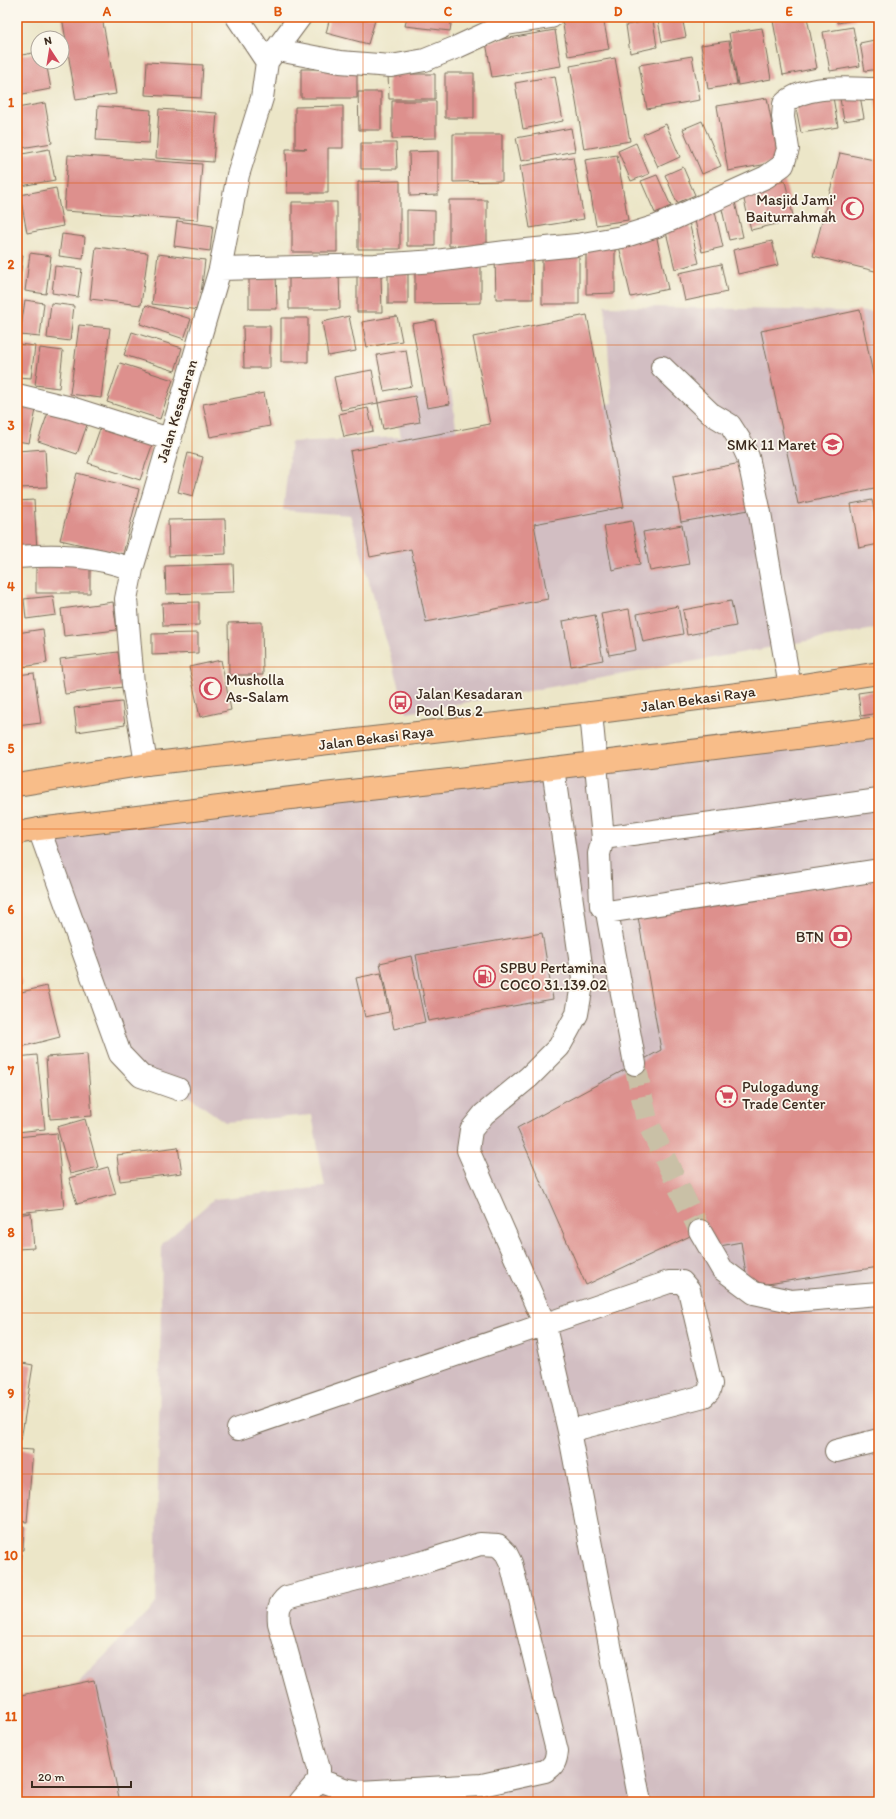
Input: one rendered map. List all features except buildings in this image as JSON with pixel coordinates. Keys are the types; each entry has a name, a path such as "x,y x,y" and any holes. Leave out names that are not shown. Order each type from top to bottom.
{"highway":[{"name":"Jalan Bekasi Raya","path":"17,785 146,764 591,713 790,687 879,673"},
{"path":"17,833 39,829 879,728"}],"street":[{"path":"237,17 272,56 391,66 425,60 506,24 551,17"},
{"path":"272,56 300,17"},
{"name":"Jalan Kesadaran","path":"146,764 133,684 126,599 132,569 169,439 220,269 238,175 262,98 272,56"},
{"path":"220,269 436,262 506,252 577,245 622,236 657,226 766,177 783,165 788,149 783,116 784,104 791,97 810,91 879,89"},
{"path":"662,367 710,413 730,425 741,442 748,457 760,513 790,687"},
{"path":"17,395 71,408 169,439"},
{"path":"17,556 47,555 97,558 132,569"},
{"path":"591,713 597,762 603,838 599,854 601,906 607,912 635,1064"},
{"path":"553,768 583,979 577,1014 559,1047 530,1077 484,1114 471,1130 468,1150 544,1323 569,1431 640,1802"},
{"path":"603,838 879,800"},
{"path":"39,829 120,1054 141,1076 178,1089"},
{"path":"607,912 879,870"},
{"path":"700,1231 722,1269 754,1293 791,1301 879,1294"},
{"path":"238,1429 544,1323 669,1282 682,1282 689,1290 711,1384 709,1391 704,1396 569,1431"},
{"path":"836,1451 879,1440"},
{"path":"300,1802 319,1780 319,1769 279,1623 278,1613 280,1602 287,1596 427,1561 480,1544 498,1545 506,1553 511,1563 554,1736 557,1751 556,1760 552,1767 545,1771 482,1785 360,1792 344,1789 319,1780"}],"shaded area":[{"path":"605,306 879,312 879,628 407,713 350,515 283,510 291,442 401,437 393,398 451,390 457,434 612,403"},
{"path":"879,721 879,1802 17,1802 17,1733 35,1727 156,1603 162,1244 214,1199 325,1187 312,1115 225,1122 178,1089 120,1054 39,829"}],"tunnel":[{"path":"635,1064 647,1121 700,1231"}],"place":[{"name":"Masjid Jami' Baiturrahmah","path":"852,209"},
{"name":"SMK 11 Maret","path":"832,445"},
{"name":"Musholla As-Salam","path":"210,689"},
{"name":"Jalan Kesadaran Pool Bus 2","path":"400,703"},
{"name":"BTN","path":"840,937"},
{"name":"SPBU Pertamina COCO 31.139.02","path":"485,977"},
{"name":"Pulogadung Trade Center","path":"727,1096"}]}
